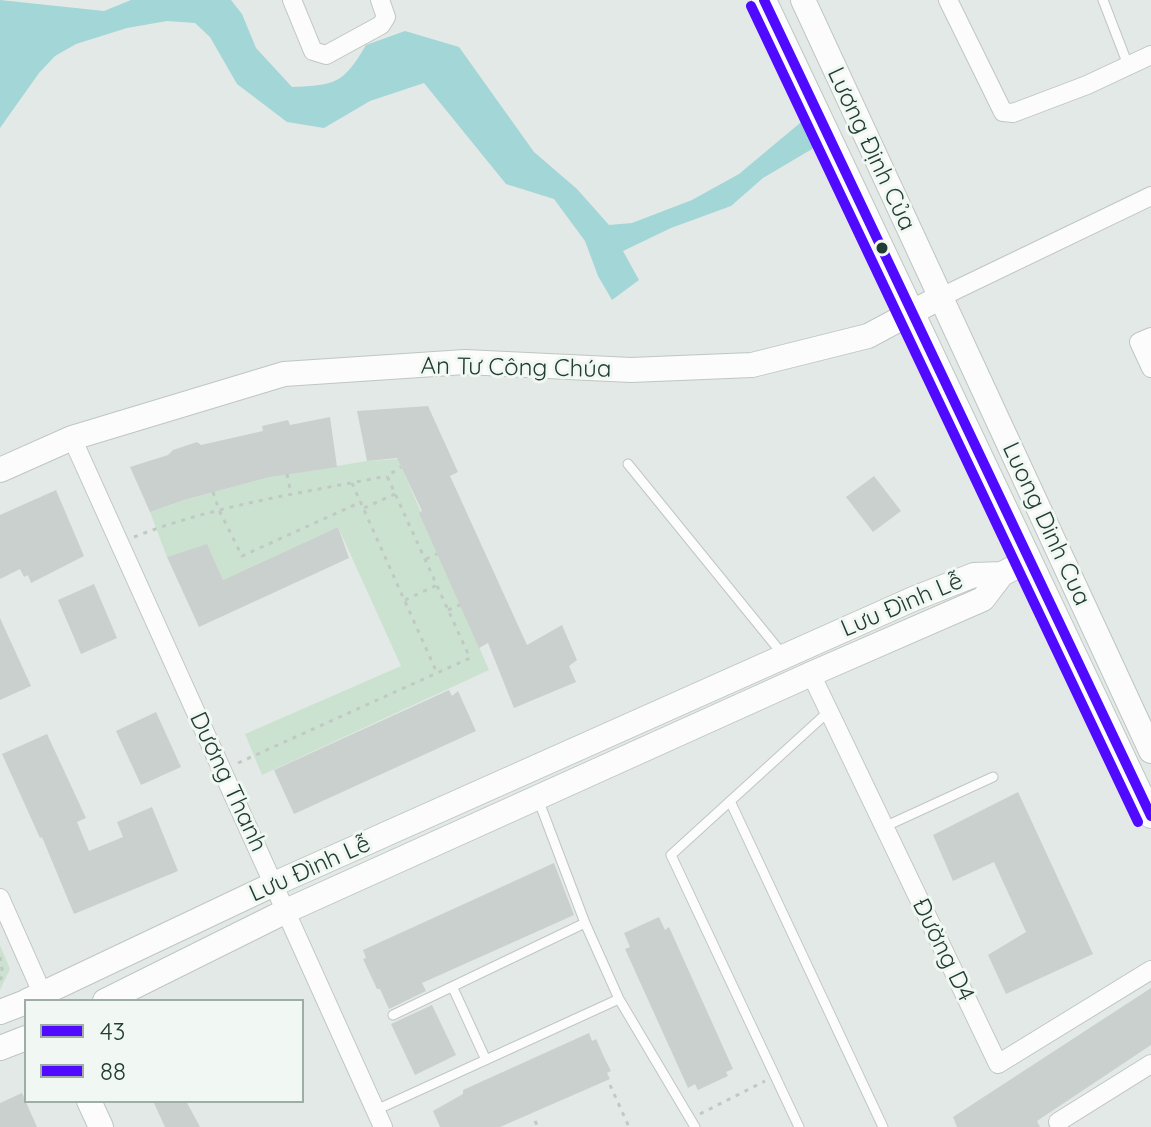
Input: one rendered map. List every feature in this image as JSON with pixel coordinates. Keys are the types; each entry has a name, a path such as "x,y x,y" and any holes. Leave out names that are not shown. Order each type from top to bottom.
{"street":[{"path":"292,0 313,51 326,55 381,25 386,17 380,0"},
{"name":"Lương Định Của","path":"764,0 1151,816"},
{"name":"Lương Định Của","path":"803,0 939,298"},
{"path":"948,0 1003,112 1013,113 1151,55"},
{"path":"939,298 1151,196"},
{"name":"An Tư Công Chúa","path":"0,470 72,438 284,374 465,362 631,370 752,365 868,336 939,298"},
{"name":"Luong Dinh Cua","path":"939,298 1151,751"},
{"path":"1151,337 1139,342 1151,368"},
{"name":"Dương Thanh","path":"72,438 380,1119"},
{"path":"1002,574 1029,560"},
{"name":"Lưu Đình Lễ","path":"37,999 274,884 784,656 974,575 1002,574"},
{"name":"Lưu Đình Lễ","path":"109,999 286,911 983,599 1002,574"},
{"name":"Đường D4","path":"811,674 998,1064 1151,970"},
{"path":"0,898 35,999"},
{"name":"Lưu Đình Lễ","path":"0,1012 24,1004"},
{"path":"0,1048 24,1039"},
{"path":"1058,1122 1151,1064"},
{"path":"90,1103 101,1127"}],"lane":[{"path":"1103,0 1128,65"},
{"path":"628,464 784,656"},
{"path":"799,1127 671,855 828,712"},
{"path":"884,827 993,777"},
{"path":"538,799 585,923 619,999 693,1123"},
{"path":"730,801 883,1127"},
{"path":"393,1015 585,923"},
{"path":"453,988 486,1060"},
{"path":"380,1119 486,1060 619,999"}],"path":[{"path":"119,543 173,521 387,476 401,467"},
{"path":"287,474 291,494"},
{"path":"222,770 470,658 387,476"},
{"path":"352,483 437,673"},
{"path":"213,492 242,556 361,502"},
{"path":"364,508 395,494"},
{"path":"425,559 437,554"},
{"path":"405,600 437,585"},
{"path":"448,610 460,605"},
{"path":"0,957 3,975 0,980"},
{"path":"693,1123 775,1076"},
{"path":"610,1085 629,1127"},
{"path":"535,1121 538,1127"}],"green space":[{"path":"398,459 489,670 262,775 245,734 401,666 338,527 223,580 207,545 167,557 150,512 270,477"},
{"path":"0,945 10,969 0,990"}],"water":[{"path":"0,0 104,11 131,0 231,0 242,14 256,48 292,87 337,80 351,68 366,45 405,31 459,47 534,152 577,189 609,225 632,223 692,200 739,174 806,118 817,121 818,142 812,149 763,178 731,206 671,228 623,251 639,280 612,300 598,276 585,241 554,199 506,184 424,83 370,101 324,128 287,122 237,84 210,37 195,23 167,21 127,28 76,44 55,56 0,128"}],"building":[{"path":"428,406 458,472 450,476 527,645 562,625 577,660 569,666 576,682 514,708 488,643 479,648 397,458 367,461 357,411"},
{"path":"330,417 337,467 270,477 150,512 130,467 197,442 201,445 263,431 262,426 288,420 290,425"},
{"path":"874,476 901,511 873,532 846,497"},
{"path":"56,490 84,556 31,583 28,575 24,577 20,569 0,579 0,515"},
{"path":"338,527 349,558 199,627 167,557 207,544 223,580"},
{"path":"94,584 117,638 81,654 58,600"},
{"path":"0,618 31,686 0,700"},
{"path":"449,690 452,696 458,691 476,731 294,814 274,770"},
{"path":"156,712 181,767 141,785 116,731"},
{"path":"47,734 86,818 77,822 89,851 123,837 117,822 152,807 178,871 74,914 42,837 2,754"},
{"path":"1018,792 1093,954 1006,994 988,955 1026,932 994,862 953,881 933,835"},
{"path":"554,863 574,915 422,983 426,991 389,1009 363,959 366,958 363,950"},
{"path":"659,917 665,930 669,927 733,1069 726,1072 728,1076 698,1090 695,1084 688,1088 625,949 630,947 624,933"},
{"path":"1151,988 1151,1045 1037,1121 1040,1127 957,1127 953,1117"},
{"path":"432,1005 456,1055 415,1075 391,1024"},
{"path":"589,1033 592,1041 596,1039 611,1071 607,1073 610,1079 500,1127 440,1127 433,1111 463,1094 463,1090"},
{"path":"22,1093 37,1127 0,1127 0,1103"},
{"path":"154,1103 187,1103 200,1127 165,1127"}],"transit line":[{"name":"43","path":"764,0 1151,816"},
{"name":"88","path":"751,6 1138,822"}]}
